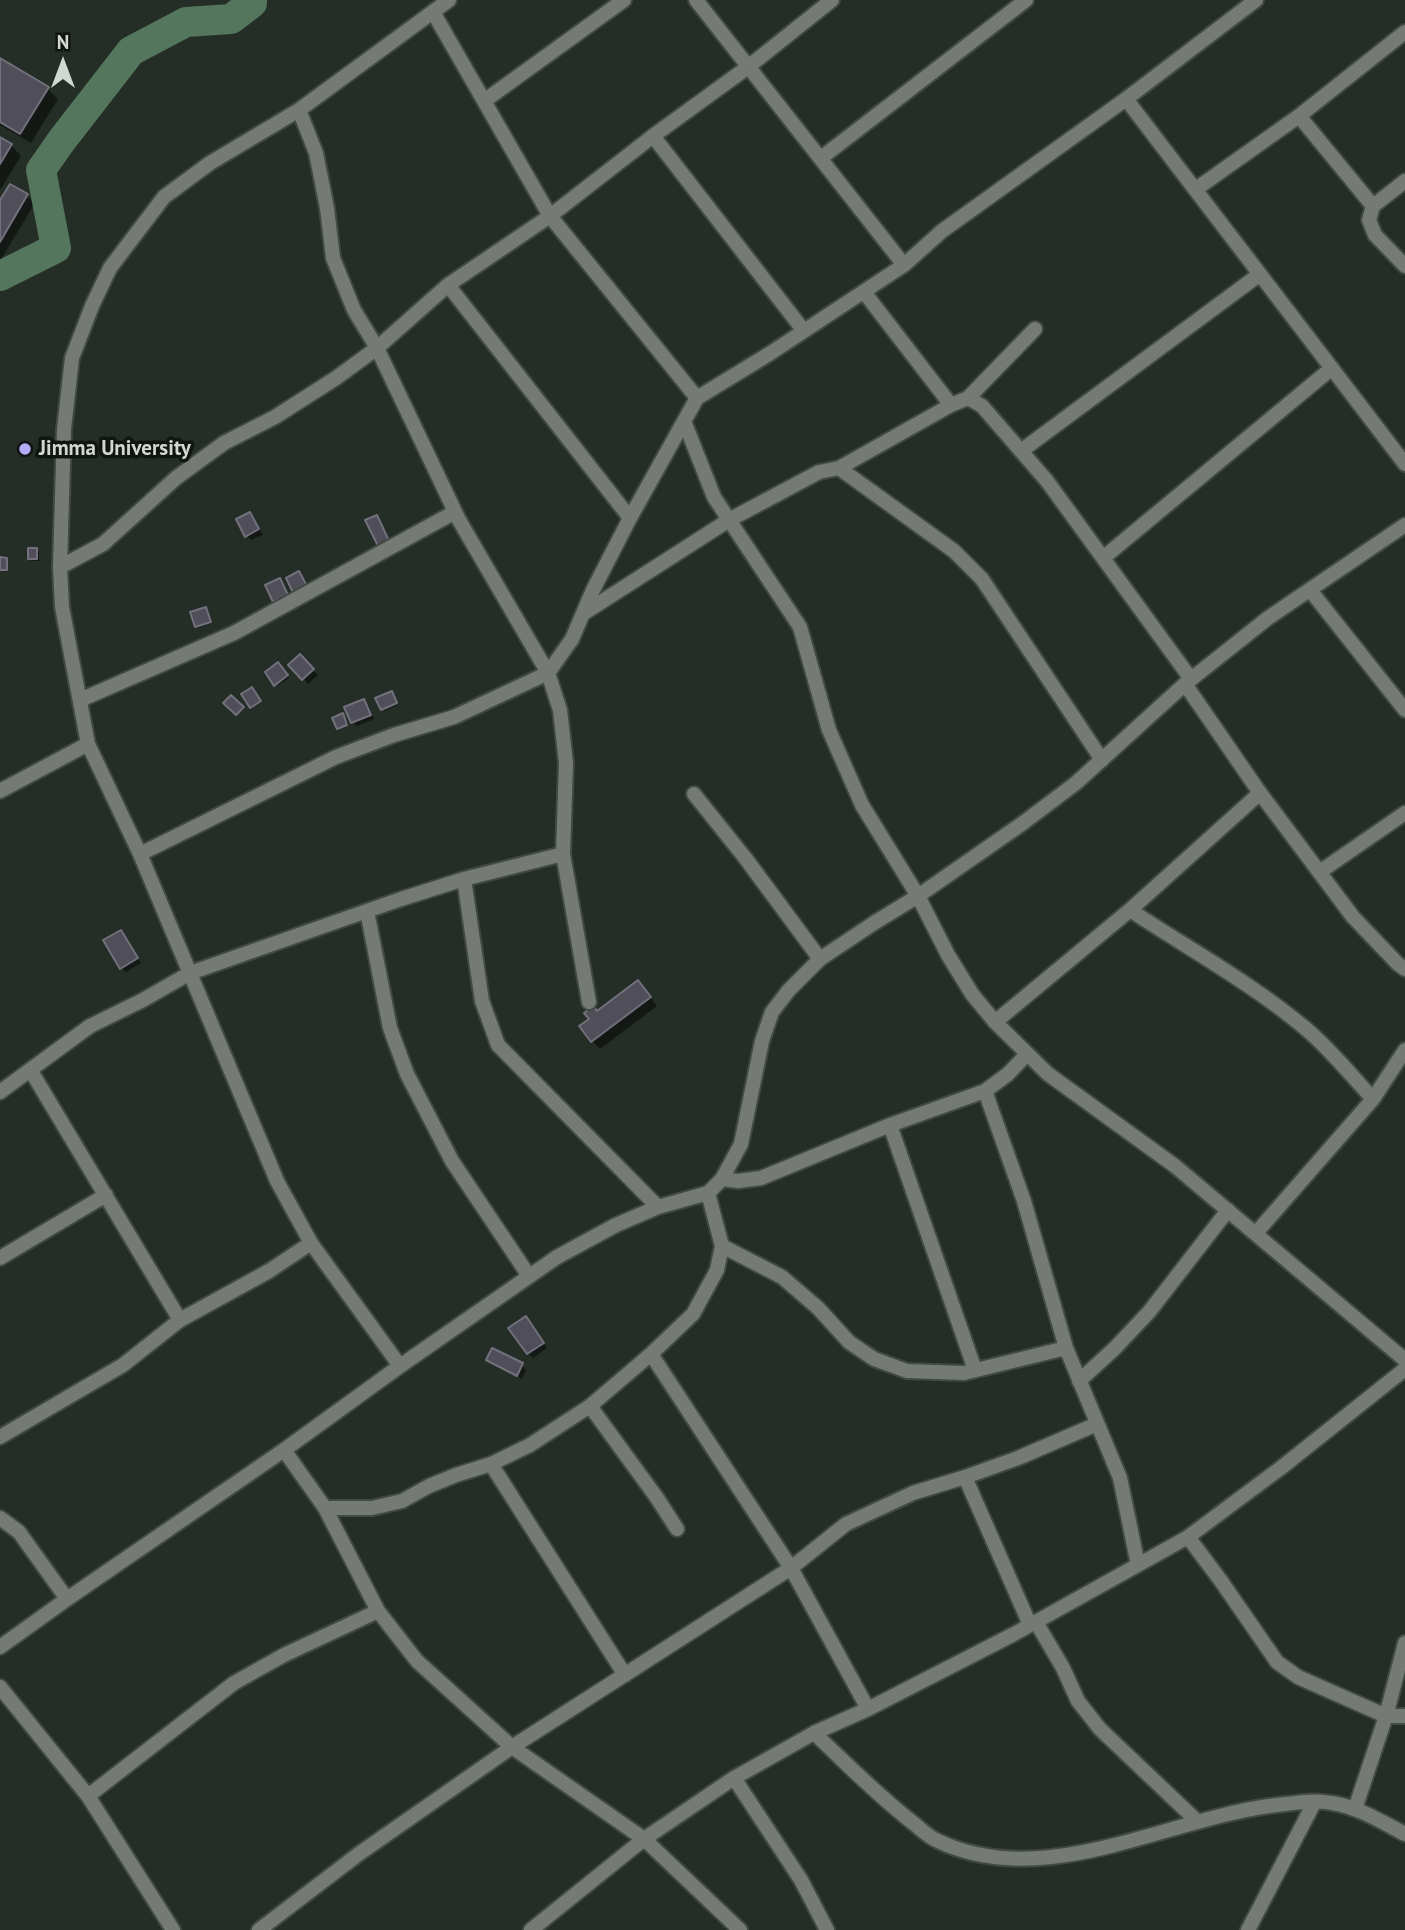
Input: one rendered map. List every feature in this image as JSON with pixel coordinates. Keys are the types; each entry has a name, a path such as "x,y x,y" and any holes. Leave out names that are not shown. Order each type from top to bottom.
{"street":[{"path":"400,1366 311,1243 276,1181 140,854 88,744 62,607 60,567 64,429 72,358 92,306 110,268 164,197 209,163 299,110 449,0"},
{"path":"484,101 624,0"},
{"path":"696,0 904,265"},
{"path":"60,567 103,544 176,478 224,443 275,417 337,378 377,348 448,285 550,216 748,67 832,0"},
{"path":"821,158 1026,0"},
{"path":"140,854 337,757 394,735 454,717 548,673 572,639 630,518 697,398 904,265 943,231 1126,99 1256,0"},
{"path":"433,12 550,216 697,398"},
{"path":"1195,189 1299,116 1405,32"},
{"path":"1126,99 1405,464"},
{"path":"299,110 316,153 333,258 354,310 377,348 455,512 548,673 560,710 566,763 563,854 589,1002"},
{"path":"1299,116 1373,206"},
{"path":"653,136 804,331"},
{"path":"1405,181 1373,206 1369,220 1375,235 1405,266"},
{"path":"1021,451 1260,274"},
{"path":"448,285 630,518"},
{"path":"864,292 951,405"},
{"path":"583,614 729,520 819,472 839,468 968,398 1035,328"},
{"path":"1103,558 1332,368"},
{"path":"968,398 982,406 1046,481 1188,681 1260,793 1353,917 1403,964"},
{"path":"684,421 714,497 800,627 829,730 862,805 918,896 972,994 995,1022 1048,1074 1175,1166 1405,1360"},
{"path":"839,468 954,551 982,579 1102,760"},
{"path":"80,700 234,634 455,512"},
{"path":"0,1647 557,1257 616,1224 658,1206 708,1193 722,1179 741,1144 762,1041 772,1012 789,990 820,960 1023,823 1076,783 1188,681 1268,618 1405,525"},
{"path":"1310,590 1405,710"},
{"path":"0,792 88,744"},
{"path":"995,1022 1130,910 1260,793"},
{"path":"694,794 746,859 820,960"},
{"path":"1321,871 1405,813"},
{"path":"0,1092 90,1026 191,973 464,879 563,854"},
{"path":"464,879 482,1001 498,1045 658,1206"},
{"path":"1130,910 1251,986 1307,1030 1373,1099"},
{"path":"367,911 390,1028 407,1074 452,1161 529,1276"},
{"path":"1256,1233 1373,1099 1405,1050"},
{"path":"722,1179 738,1181 761,1178 890,1125 985,1091 1008,1074 1027,1054"},
{"path":"31,1070 180,1320"},
{"path":"985,1091 1024,1201 1066,1348 1120,1478 1138,1565"},
{"path":"890,1125 975,1370"},
{"path":"325,1508 372,1508 402,1501 429,1486 491,1464 530,1445 590,1406 693,1314 717,1270 722,1246 708,1193"},
{"path":"0,1258 106,1195"},
{"path":"1079,1381 1149,1312 1228,1210"},
{"path":"0,1437 123,1365 180,1320 269,1271 311,1243"},
{"path":"722,1246 782,1277 818,1308 849,1342 874,1359 907,1371 964,1373 1066,1348"},
{"path":"651,1354 790,1568 868,1709"},
{"path":"531,1930 644,1839 734,1779 814,1733 868,1709 1033,1624 1188,1537 1282,1467 1405,1369"},
{"path":"590,1406 657,1497 677,1530"},
{"path":"259,1930 360,1853 512,1746 790,1568 846,1524 913,1493 1018,1458 1097,1424"},
{"path":"284,1450 325,1508 378,1611 417,1661 512,1746 644,1839 740,1930"},
{"path":"491,1464 625,1675"},
{"path":"965,1477 1033,1624 1063,1668 1078,1701 1100,1729 1198,1822"},
{"path":"0,1518 19,1532 67,1599"},
{"path":"1188,1537 1277,1662 1298,1677 1386,1716 1405,1716"},
{"path":"88,1796 234,1684 284,1655 378,1611"},
{"path":"1354,1808 1386,1716 1405,1643"},
{"path":"0,1687 88,1796 173,1930"},
{"path":"814,1733 895,1809 936,1840 981,1857 1071,1855 1247,1809 1295,1803 1330,1802 1354,1808 1405,1834"},
{"path":"734,1779 801,1880 827,1930"},
{"path":"1248,1930 1314,1802"}],"building":[{"path":"0,58 49,87 20,134 0,122"},
{"path":"0,137 12,144 0,164"},
{"path":"10,184 28,194 0,242 0,200"},
{"path":"250,512 259,529 245,537 236,519"},
{"path":"377,515 391,545 380,550 365,520"},
{"path":"28,548 37,548 37,559 28,559"},
{"path":"0,557 7,558 7,570 0,570"},
{"path":"299,571 309,590 295,597 286,578"},
{"path":"280,578 288,595 273,602 265,585"},
{"path":"206,607 211,622 195,627 190,612"},
{"path":"300,654 314,669 302,680 288,665"},
{"path":"278,662 288,675 274,686 265,672"},
{"path":"252,687 261,701 250,708 241,694"},
{"path":"392,691 397,703 381,710 375,698"},
{"path":"231,695 244,707 236,715 223,703"},
{"path":"364,699 371,715 351,723 344,707"},
{"path":"343,713 347,725 337,729 332,718"},
{"path":"121,930 138,958 120,969 103,940"},
{"path":"638,980 651,997 591,1042 579,1026 589,1019 584,1013 594,1006 597,1011"},
{"path":"526,1316 544,1343 527,1354 508,1328"},
{"path":"492,1348 523,1363 517,1376 486,1360"}],"waterway":[{"path":"0,276 56,248 41,170 131,51 186,22 231,19 252,3 252,0"}],"place":[{"name":"Jimma University","path":"25,449"}]}
